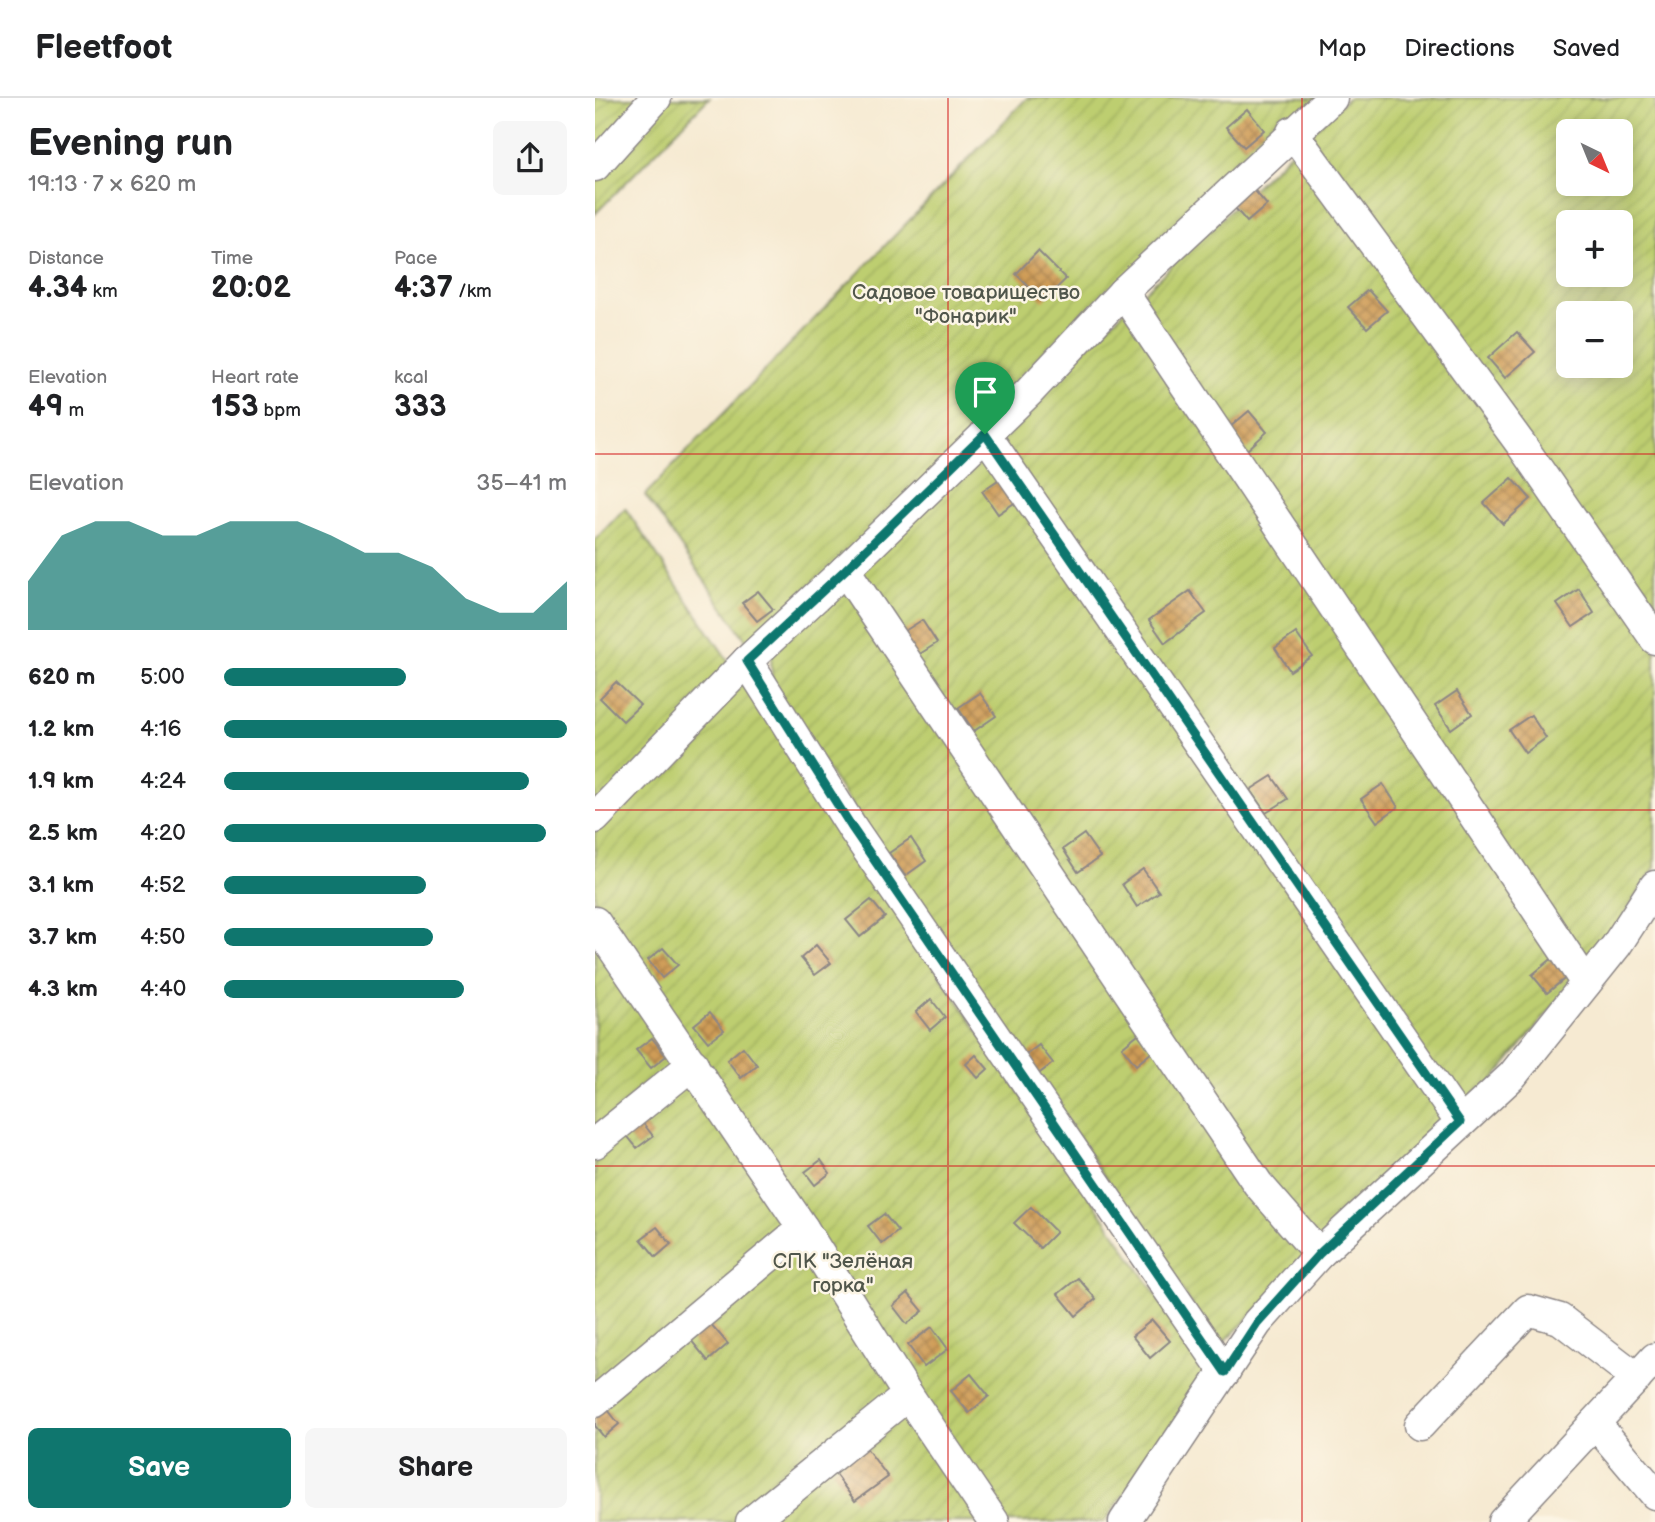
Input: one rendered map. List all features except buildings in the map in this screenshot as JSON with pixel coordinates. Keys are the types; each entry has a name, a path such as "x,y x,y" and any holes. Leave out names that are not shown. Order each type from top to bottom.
{"street":[{"path":"595,166 656,98"},
{"path":"595,818 747,661 1029,392 1123,292 1292,132 1332,98"},
{"path":"1292,132 1520,443 1655,639"},
{"path":"1123,292 1586,984"},
{"path":"985,434 1460,1122"},
{"path":"845,570 1258,1184 1319,1254"},
{"path":"747,661 853,829 1225,1372"},
{"path":"1124,1522 1257,1323 1319,1254 1512,1076 1616,946 1655,886"},
{"path":"595,922 803,1228 908,1395 994,1522"},
{"path":"595,1143 693,1064"},
{"path":"595,1402 803,1228"},
{"path":"1420,1425 1528,1310 1560,1318 1646,1368 1503,1522"},
{"path":"751,1522 908,1395"},
{"path":"1595,1423 1655,1494"}],"green space":[{"path":"595,98 709,98 595,214"},
{"name":"Садовое товарищество \"Фонарик\"","path":"1027,98 1319,98 1027,384 750,646 645,495"},
{"path":"1348,98 1655,98 1655,867 1612,934 1488,1086 1220,1346 772,688 771,648"},
{"name":"СПК \"Зелёная горка\"","path":"625,508 1211,1376 1104,1522 595,1522 595,540"}],"route":[{"path":"985,434 1460,1122 1319,1254 1257,1323 1225,1372 853,829 747,661 985,434"}]}
